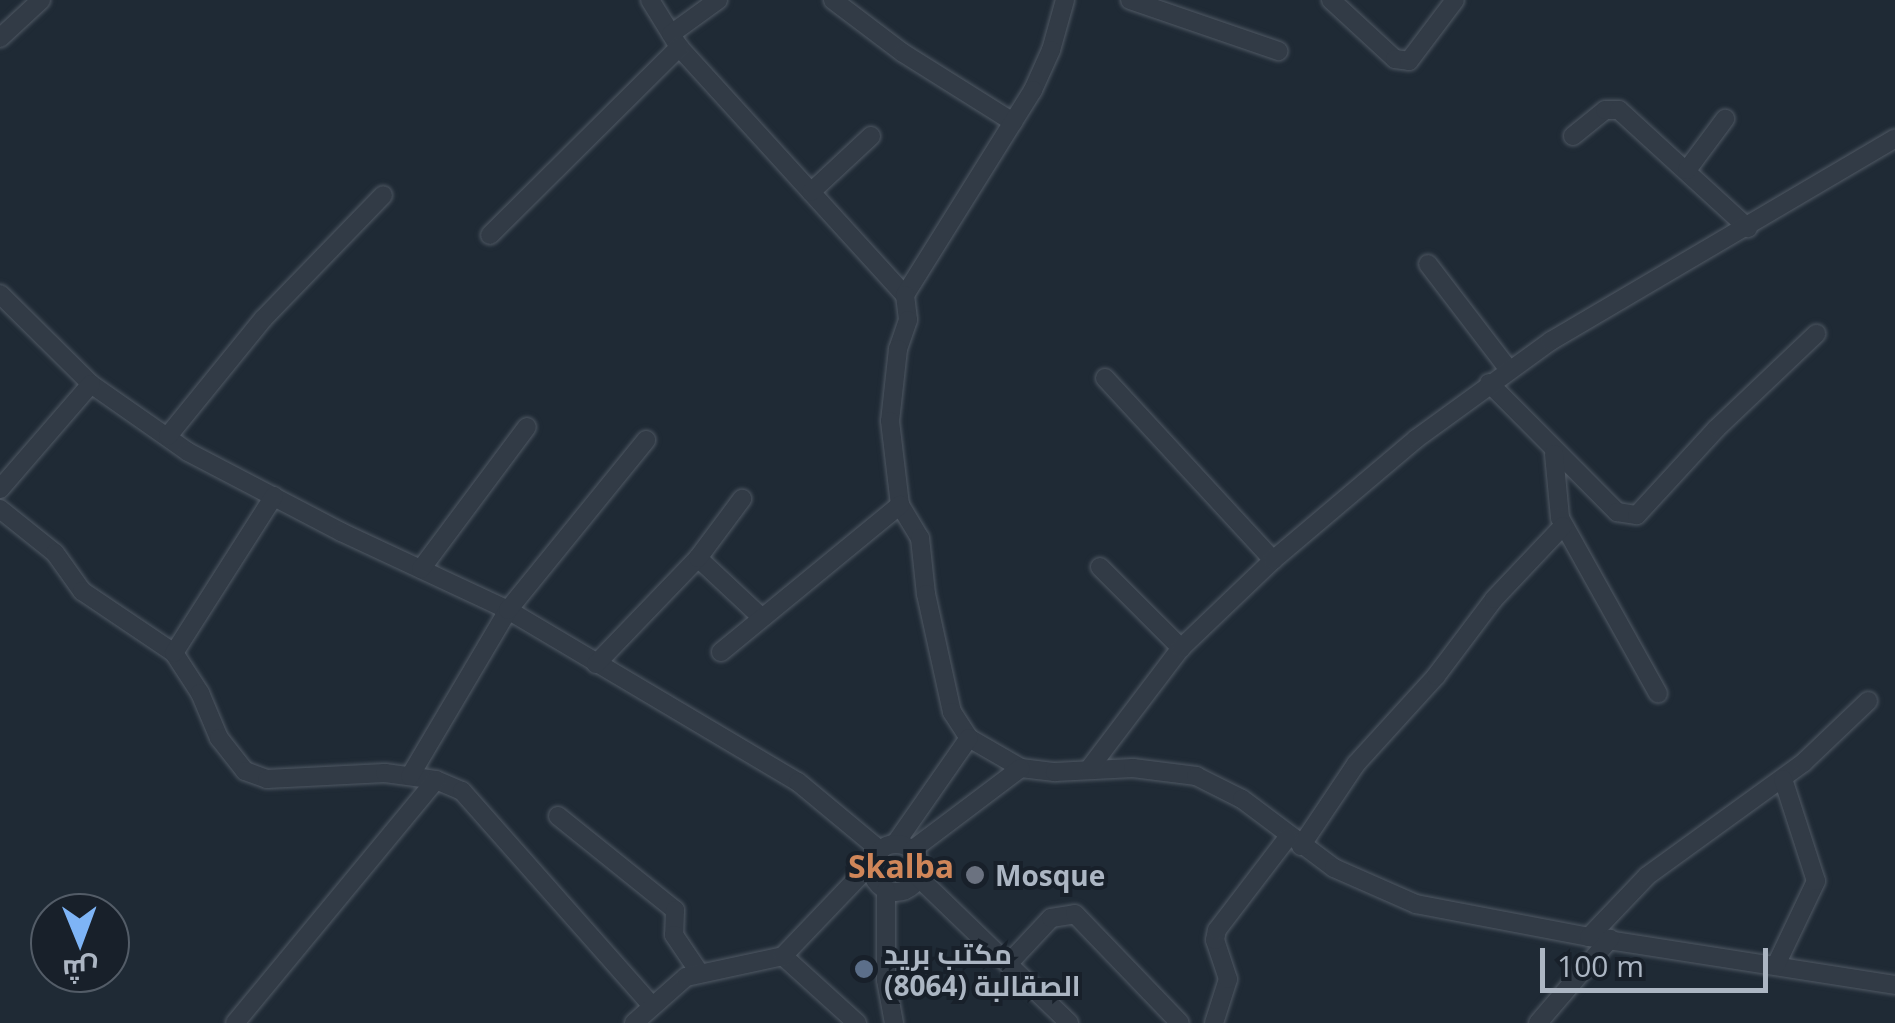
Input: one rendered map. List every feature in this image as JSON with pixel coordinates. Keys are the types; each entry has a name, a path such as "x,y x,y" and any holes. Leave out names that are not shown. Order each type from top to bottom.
{"street":[{"path":"0,38 41,0"},
{"path":"650,0 675,41 906,295"},
{"path":"490,235 718,0"},
{"path":"833,0 903,53 1013,122"},
{"path":"1065,0 1045,67 906,295 908,320 898,349 890,421 900,505 920,538 926,594 952,712 968,738 1021,768 1055,772 1133,768 1196,776 1242,799 1294,842 1334,868 1416,904 1589,937 1895,985"},
{"path":"1130,0 1278,50"},
{"path":"1339,2 1396,59 1409,61 1455,0"},
{"path":"1573,136 1605,110 1619,110 1748,228"},
{"path":"1687,170 1725,119"},
{"path":"811,192 872,136"},
{"path":"1089,769 1181,648 1272,560 1488,382 1895,138"},
{"path":"168,436 254,329 383,195"},
{"path":"1428,264 1508,370"},
{"path":"0,294 91,384 188,452 508,610 798,782 890,852 919,863 918,877 908,888 886,890"},
{"path":"1488,382 1554,454 1617,512 1637,516 1717,428 1816,334"},
{"path":"1105,378 1272,560"},
{"path":"0,489 91,384"},
{"path":"421,569 527,427"},
{"path":"410,776 508,610 646,440"},
{"path":"1554,454 1564,526 1658,694"},
{"path":"174,653 274,496"},
{"path":"596,664 698,558 742,499"},
{"path":"721,652 900,505"},
{"path":"0,509 56,553 91,598 174,653 227,750 257,778 351,773 410,776 436,780 475,801 651,1005"},
{"path":"1214,1023 1228,978 1215,940 1217,930 1356,764 1436,676 1494,599 1564,526"},
{"path":"698,558 761,617"},
{"path":"1100,567 1181,648"},
{"path":"1589,937 1648,876 1783,779 1868,701"},
{"path":"894,1023 886,980 886,890 874,879 968,738"},
{"path":"634,1023 651,1005 699,972 784,956 890,852 1021,768"},
{"path":"1776,965 1816,880 1783,779"},
{"path":"235,1023 436,780"},
{"path":"558,816 675,910 674,935 699,972"},
{"path":"918,877 1070,1023"},
{"path":"1008,964 1051,918 1075,914 1180,1023"},
{"path":"1538,1023 1610,938"},
{"path":"784,956 857,1023"}],"place":[{"name":"Mosque","path":"975,875"},
{"name":"مكتب بريد الصقالبة (8064)","path":"864,969"}],"district":[{"name":"Skalba","path":"901,866"}]}
